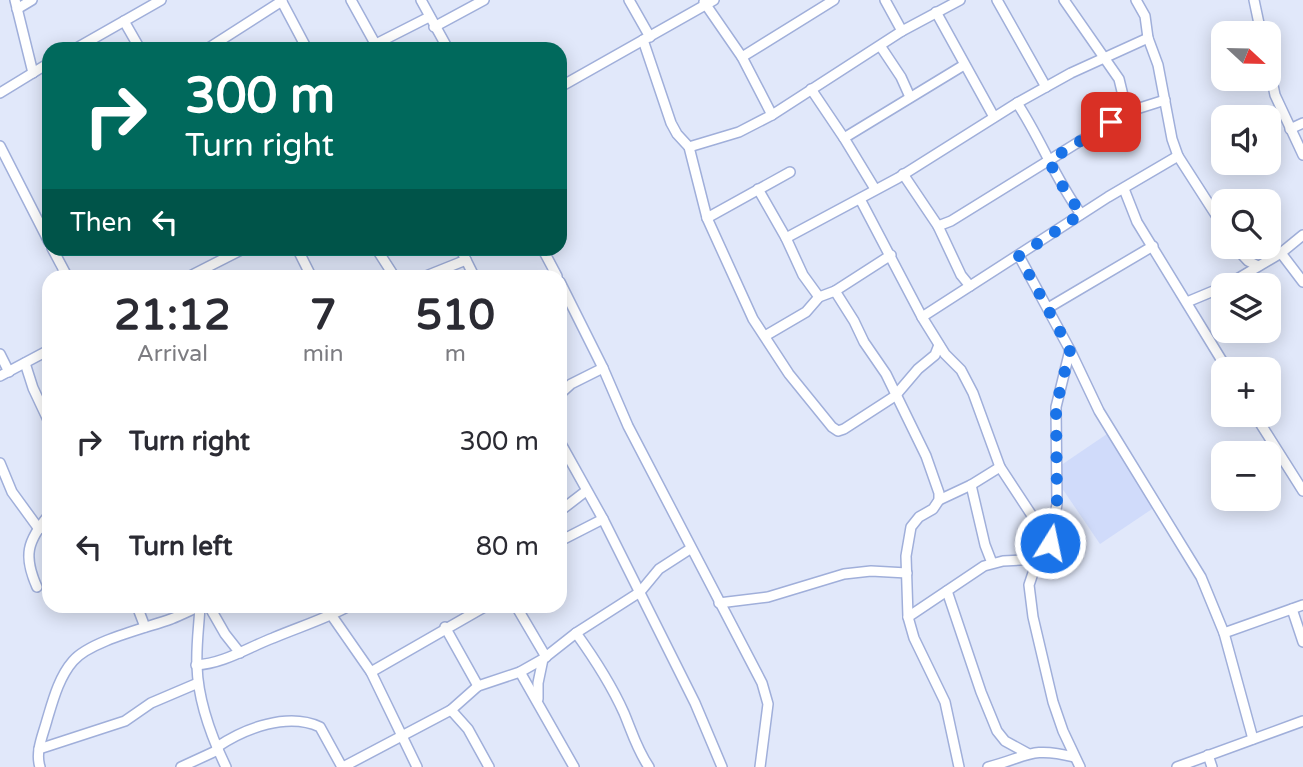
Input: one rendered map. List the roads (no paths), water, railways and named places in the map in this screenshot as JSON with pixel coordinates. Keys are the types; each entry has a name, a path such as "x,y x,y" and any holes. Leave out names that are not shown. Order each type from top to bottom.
{"street":[{"path":"32,0 16,4 33,73"},
{"path":"87,42 161,0"},
{"path":"351,0 370,42"},
{"path":"421,0 444,42"},
{"path":"434,27 484,0"},
{"path":"629,0 647,39 671,123 689,147 706,218 732,277 753,319 789,374 834,429 844,429 895,396 918,369 935,355 939,345"},
{"path":"742,57 834,0"},
{"path":"885,0 902,31"},
{"path":"689,147 739,132 772,115 902,31 960,0"},
{"path":"997,0 1046,87"},
{"path":"1064,0 1119,79 1127,112"},
{"path":"1136,0 1144,16 1148,38 1158,65 1172,139 1178,156 1211,207"},
{"path":"1254,0 1258,21"},
{"path":"218,42 281,1 303,42"},
{"path":"567,83 708,2 742,57 772,115"},
{"path":"936,12 994,117"},
{"path":"384,42 429,17"},
{"path":"124,21 136,42"},
{"path":"786,238 903,174 1017,103 1148,38"},
{"path":"881,47 910,97"},
{"path":"844,138 964,65"},
{"path":"0,93 42,68"},
{"path":"811,89 875,189"},
{"path":"1274,91 1303,155"},
{"path":"938,226 951,221 1127,112 1165,100"},
{"path":"1017,103 1040,138 1054,173 1081,214"},
{"path":"1290,129 1303,123"},
{"path":"1,148 42,228"},
{"path":"922,317 1081,214 1178,156"},
{"path":"706,218 790,172"},
{"path":"903,174 938,226 961,275 970,286"},
{"path":"1124,188 1137,222 1220,357"},
{"path":"758,190 786,238 803,275 819,297"},
{"path":"860,199 922,317 939,345 961,370 973,393 1000,467 1050,543"},
{"path":"1303,235 1281,253 1303,282"},
{"path":"1048,309 1153,246"},
{"path":"765,336 806,312 819,297 835,291 891,255"},
{"path":"202,270 229,256"},
{"path":"464,256 471,270"},
{"path":"1019,256 1100,411 1201,577 1224,633 1253,739"},
{"path":"1246,259 1258,266"},
{"path":"1246,273 1270,259"},
{"path":"441,270 466,260"},
{"path":"835,291 886,374 926,456 939,500"},
{"path":"1187,302 1211,292"},
{"path":"567,296 628,426 762,683 768,704 760,767"},
{"path":"1070,350 1056,407 1057,504 1050,543 1029,585 1053,702 1080,767"},
{"path":"0,354 4,374 42,354"},
{"path":"25,363 42,407"},
{"path":"567,388 603,368"},
{"path":"1263,427 1303,491"},
{"path":"567,455 640,592 695,703 722,767"},
{"path":"0,463 12,492 39,529"},
{"path":"959,767 945,702 914,638 908,617 906,573 911,527 919,517 933,509 939,500 1000,467"},
{"path":"971,485 992,563"},
{"path":"567,506 586,491"},
{"path":"567,537 603,519"},
{"path":"37,587 28,560 42,524"},
{"path":"181,767 218,748 239,733 298,720 320,727 343,767 451,710 478,686 520,672 544,658 576,633 640,592 659,569 690,549"},
{"path":"908,617 992,563 1040,559"},
{"path":"719,603 768,597 844,574 871,571 906,573"},
{"path":"947,591 997,731 1005,741 1027,753"},
{"path":"1224,633 1303,605"},
{"path":"1292,609 1303,642"},
{"path":"140,613 145,627"},
{"path":"40,767 38,755 59,685 73,661 93,648 185,613"},
{"path":"200,613 196,665 198,683 226,767"},
{"path":"213,613 240,653"},
{"path":"196,665 205,665 240,653 336,613"},
{"path":"371,672 472,613"},
{"path":"520,613 544,658 537,683 537,699 542,711"},
{"path":"332,615 371,672 417,767"},
{"path":"445,627 478,686"},
{"path":"576,633 596,661 623,711 638,751 649,767"},
{"path":"520,672 574,767"},
{"path":"40,749 125,721 151,703 198,683"},
{"path":"451,710 468,729 489,767"},
{"path":"1177,767 1303,721"},
{"path":"988,767 1027,753 1041,751 1074,757"},
{"path":"1209,755 1212,767"}]}
